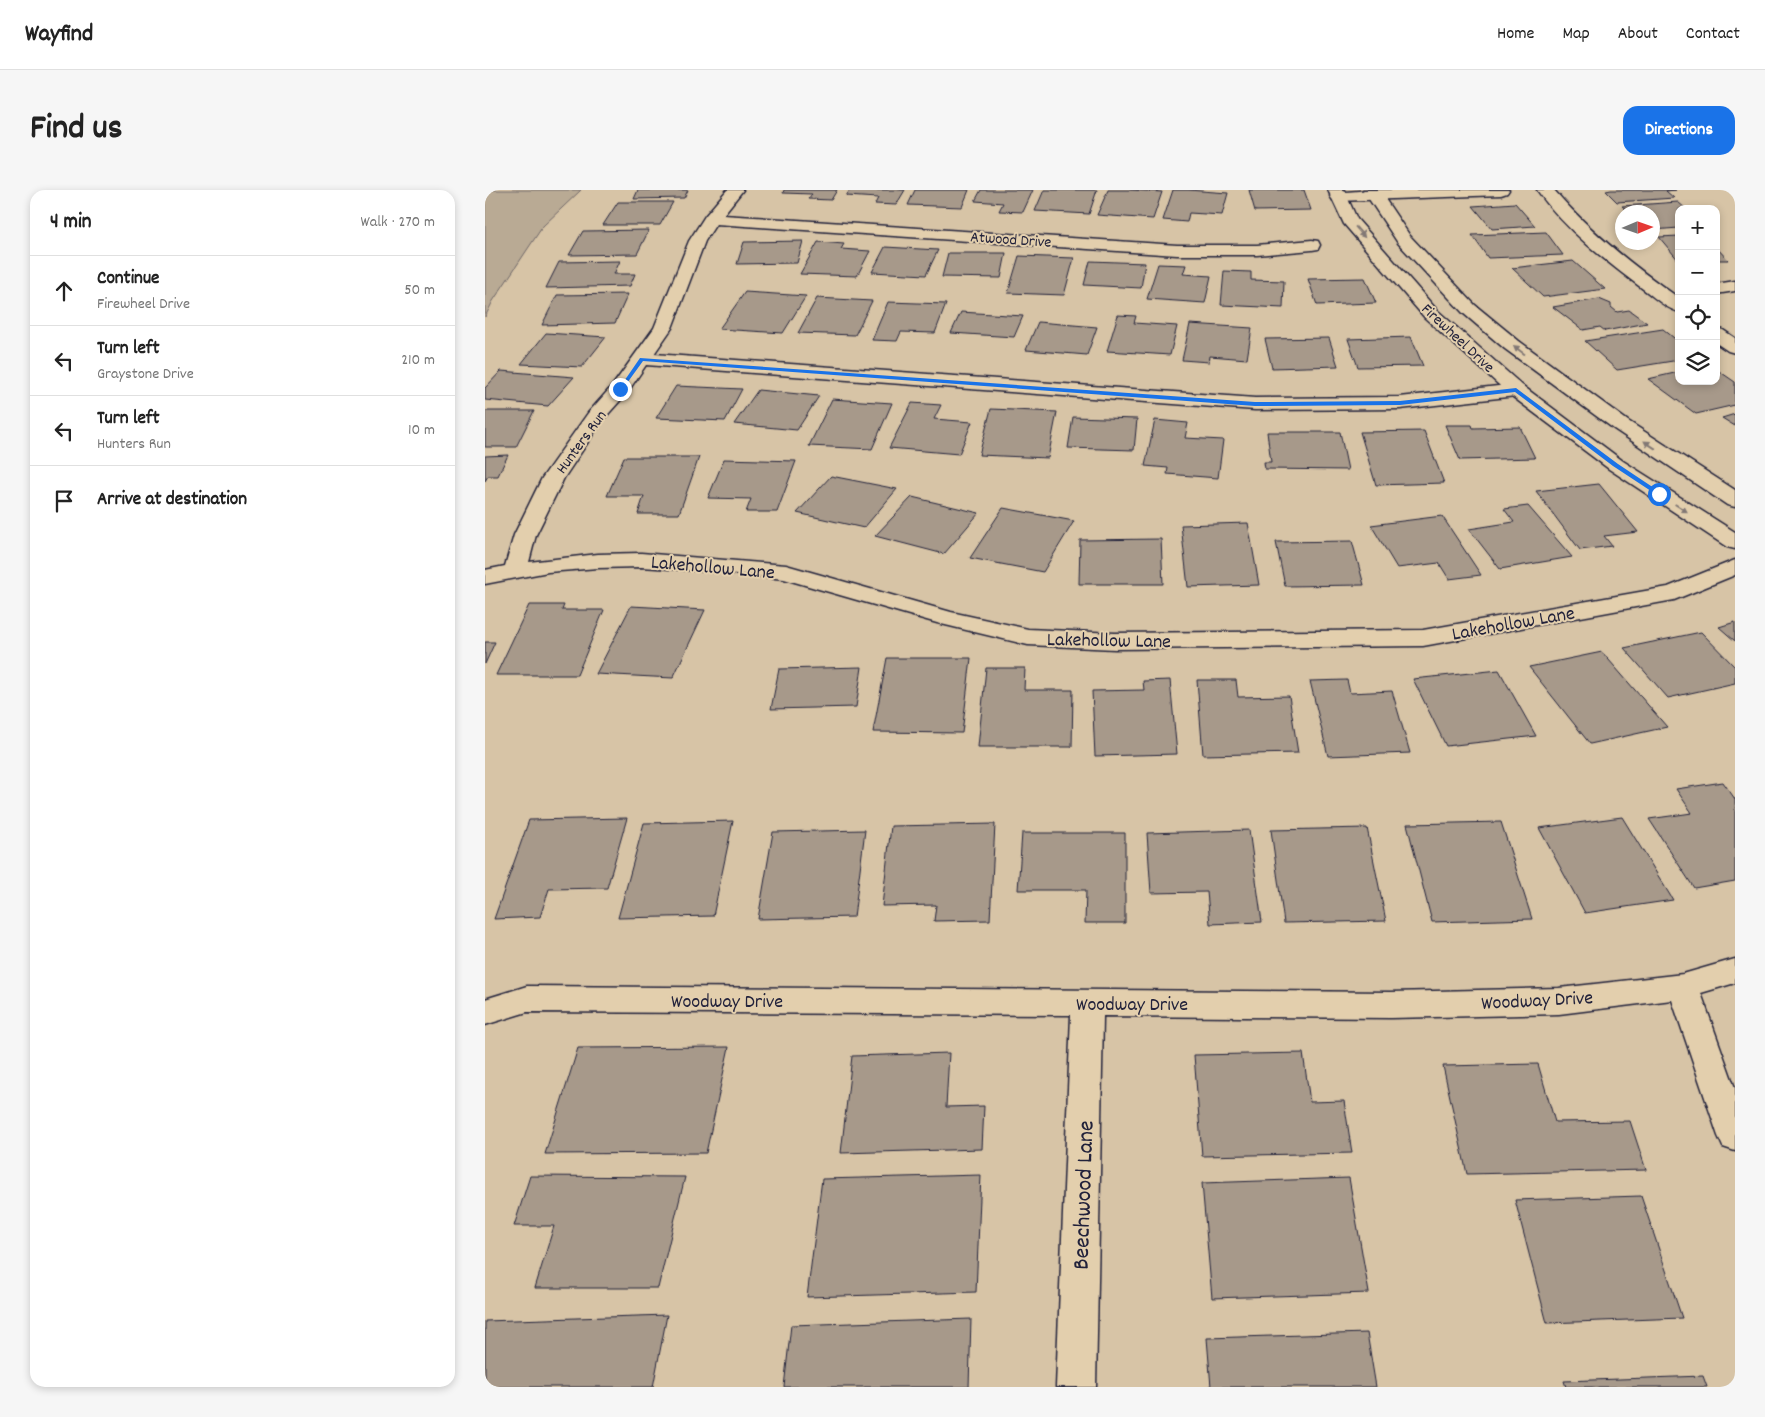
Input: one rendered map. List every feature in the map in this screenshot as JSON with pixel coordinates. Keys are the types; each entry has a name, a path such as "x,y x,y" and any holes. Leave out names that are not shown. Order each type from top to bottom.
{"street":[{"name":"Hunters Run","path":"515,571 525,535 553,478 595,417 620,389 663,328 697,241 711,219 735,190"},
{"path":"1337,193 1501,190"},
{"path":"1545,190 1563,212 1621,263 1675,300"},
{"name":"Firewheel Drive","path":"1372,192 1404,239 1469,309 1512,344 1621,425 1735,500"},
{"name":"Firewheel Drive","path":"1337,193 1350,221 1431,314 1516,390 1615,465 1735,542"},
{"name":"Atwood Drive","path":"711,219 1177,250 1257,250 1312,245"},
{"path":"1720,289 1735,286"},
{"path":"1720,337 1735,347"},
{"path":"641,359 1255,404 1400,403 1516,390"},
{"name":"Lakehollow Lane","path":"485,577 556,565 641,560 786,572 1012,635 1125,641 1423,638 1674,593 1735,568"},
{"name":"Woodway Drive","path":"485,1012 527,999 1381,1005 1559,1001 1683,986 1735,971"},
{"path":"1683,986 1735,1136"},
{"name":"Beechwood Lane","path":"1076,1387 1087,1003"}],"shaded area":[{"path":"485,190 581,190 543,226 493,301 485,317"}],"building":[{"path":"638,190 688,190 684,198 634,199"},
{"path":"784,190 837,190 831,200 808,199 812,194 783,193"},
{"path":"850,190 905,190 896,205 875,204 878,198 846,196"},
{"path":"915,190 969,190 962,207 908,205"},
{"path":"981,190 1033,190 1023,212 999,211 1003,203 975,201"},
{"path":"1044,190 1097,190 1089,214 1035,211"},
{"path":"1108,190 1162,192 1153,219 1097,215"},
{"path":"1173,190 1228,193 1222,215 1189,213 1187,222 1163,220"},
{"path":"1249,190 1304,190 1311,210 1255,211"},
{"path":"1676,190 1666,191 1674,198 1617,202 1606,191"},
{"path":"618,202 673,202 660,225 603,225"},
{"path":"1678,202 1681,205 1675,205 1675,228 1660,229 1660,205 1636,205"},
{"path":"1515,203 1535,226 1492,229 1473,206"},
{"path":"649,230 637,254 569,255 583,231"},
{"path":"1546,232 1563,255 1488,258 1472,235"},
{"path":"1675,236 1675,256 1660,238"},
{"path":"803,241 797,263 737,264 744,242"},
{"path":"818,242 844,244 841,249 870,251 857,276 800,274"},
{"path":"885,247 938,250 926,275 872,272"},
{"path":"1720,251 1728,260 1720,260"},
{"path":"948,253 1006,253 1001,278 942,277"},
{"path":"1019,256 1074,258 1064,295 1008,293"},
{"path":"620,261 614,274 635,274 630,286 546,288 559,262"},
{"path":"1090,261 1145,263 1141,288 1084,285"},
{"path":"1573,261 1605,289 1543,297 1512,268"},
{"path":"1158,264 1186,265 1183,274 1211,276 1205,303 1147,299"},
{"path":"1224,271 1251,272 1251,280 1284,281 1283,308 1221,305"},
{"path":"1365,278 1376,303 1317,305 1308,279"},
{"path":"745,292 806,296 783,333 719,329"},
{"path":"628,294 615,323 542,325 557,295"},
{"path":"817,298 872,301 855,335 798,333"},
{"path":"1599,299 1611,304 1611,307 1617,312 1629,310 1647,323 1605,331 1600,327 1583,330 1553,307"},
{"path":"888,302 946,304 935,333 901,332 897,341 872,340"},
{"path":"961,312 1023,316 1014,337 951,333"},
{"path":"1118,315 1136,316 1134,323 1177,326 1170,355 1107,351"},
{"path":"1038,322 1097,327 1087,355 1026,350"},
{"path":"1190,324 1252,328 1247,359 1210,356 1209,362 1182,360"},
{"path":"1663,329 1675,339 1675,361 1617,370 1585,341"},
{"path":"546,333 606,337 582,367 521,364"},
{"path":"1411,337 1423,366 1358,367 1348,339"},
{"path":"1329,338 1338,366 1272,368 1265,339"},
{"path":"501,371 574,377 548,406 485,400 485,388"},
{"path":"1720,372 1735,382 1735,405 1696,414 1648,379 1675,373 1675,385 1720,385"},
{"path":"676,386 742,389 725,421 656,418"},
{"path":"758,390 819,396 797,430 734,424"},
{"path":"832,399 892,403 872,449 809,446"},
{"path":"912,403 941,405 934,419 972,422 959,454 889,448"},
{"path":"991,409 1057,412 1048,458 979,455"},
{"path":"485,411 534,411 516,447 485,447"},
{"path":"1735,414 1735,426 1722,418"},
{"path":"1073,417 1137,419 1134,450 1068,448"},
{"path":"1155,420 1188,423 1185,438 1223,440 1218,478 1167,474 1168,468 1145,466"},
{"path":"1445,425 1472,425 1473,428 1520,427 1535,458 1460,460"},
{"path":"1424,431 1444,483 1376,485 1360,432"},
{"path":"1267,432 1340,432 1348,470 1265,469 1264,462 1271,462"},
{"path":"508,455 498,476 488,476 485,481 485,456"},
{"path":"624,457 699,457 679,514 638,514 644,496 607,496"},
{"path":"724,459 796,461 777,512 746,512 751,499 708,498"},
{"path":"831,476 897,489 864,528 797,513"},
{"path":"1599,484 1638,532 1604,536 1612,546 1580,550 1536,491"},
{"path":"912,497 979,513 944,554 875,536"},
{"path":"1528,506 1572,557 1500,569 1469,529 1514,522 1504,509"},
{"path":"1003,508 1074,521 1043,572 970,558"},
{"path":"1442,516 1481,575 1449,579 1439,563 1397,568 1371,525"},
{"path":"1248,523 1259,585 1188,587 1181,525"},
{"path":"1161,539 1163,584 1079,584 1080,540"},
{"path":"1352,541 1364,585 1285,586 1276,542"},
{"path":"529,605 564,605 562,610 604,610 577,675 496,675"},
{"path":"631,606 705,610 673,678 596,674"},
{"path":"1735,622 1735,641 1719,627"},
{"path":"1701,632 1735,667 1735,683 1668,698 1624,648"},
{"path":"485,642 495,642 485,664"},
{"path":"1602,652 1667,727 1590,744 1529,667"},
{"path":"887,658 971,658 962,733 873,732"},
{"path":"862,667 856,707 771,709 779,669"},
{"path":"986,668 1025,668 1024,690 1073,690 1072,747 978,747"},
{"path":"1499,670 1536,736 1446,746 1413,679"},
{"path":"1170,680 1177,754 1095,756 1092,691 1144,690 1143,681"},
{"path":"1197,680 1236,680 1238,697 1289,696 1298,753 1203,755"},
{"path":"1347,680 1350,693 1392,691 1410,753 1328,756 1310,681"},
{"path":"1723,782 1735,799 1735,881 1694,888 1649,819 1692,813 1676,789"},
{"path":"1622,817 1673,900 1585,913 1539,828"},
{"path":"627,818 607,888 549,889 540,917 494,919 529,820"},
{"path":"733,821 713,916 618,918 644,823"},
{"path":"1501,822 1532,919 1432,922 1407,824"},
{"path":"995,824 990,920 934,921 936,905 882,906 891,826"},
{"path":"1367,828 1386,921 1284,923 1271,830"},
{"path":"865,830 854,917 758,919 773,832"},
{"path":"1249,830 1262,922 1210,924 1207,892 1151,893 1147,833"},
{"path":"1022,833 1125,833 1125,923 1085,923 1086,890 1018,890"},
{"path":"729,1047 706,1153 545,1154 578,1048"},
{"path":"949,1053 946,1107 984,1106 982,1149 841,1153 852,1056"},
{"path":"1303,1053 1310,1102 1344,1101 1352,1153 1202,1156 1194,1055"},
{"path":"1538,1064 1555,1122 1630,1121 1646,1170 1467,1174 1443,1066"},
{"path":"981,1175 976,1292 807,1297 822,1179"},
{"path":"530,1176 685,1177 658,1288 535,1288 554,1226 514,1226"},
{"path":"1349,1178 1369,1293 1212,1298 1202,1183"},
{"path":"1641,1196 1682,1318 1547,1323 1515,1200"},
{"path":"667,1315 653,1387 485,1387 485,1321"},
{"path":"971,1319 969,1387 784,1387 791,1325"},
{"path":"1367,1333 1376,1387 1211,1387 1207,1338"},
{"path":"1703,1376 1707,1387 1566,1387 1564,1381"}],"route":[{"path":"620,389 641,359 947,383 1255,404 1400,403 1516,390 1615,465 1659,494"}]}
